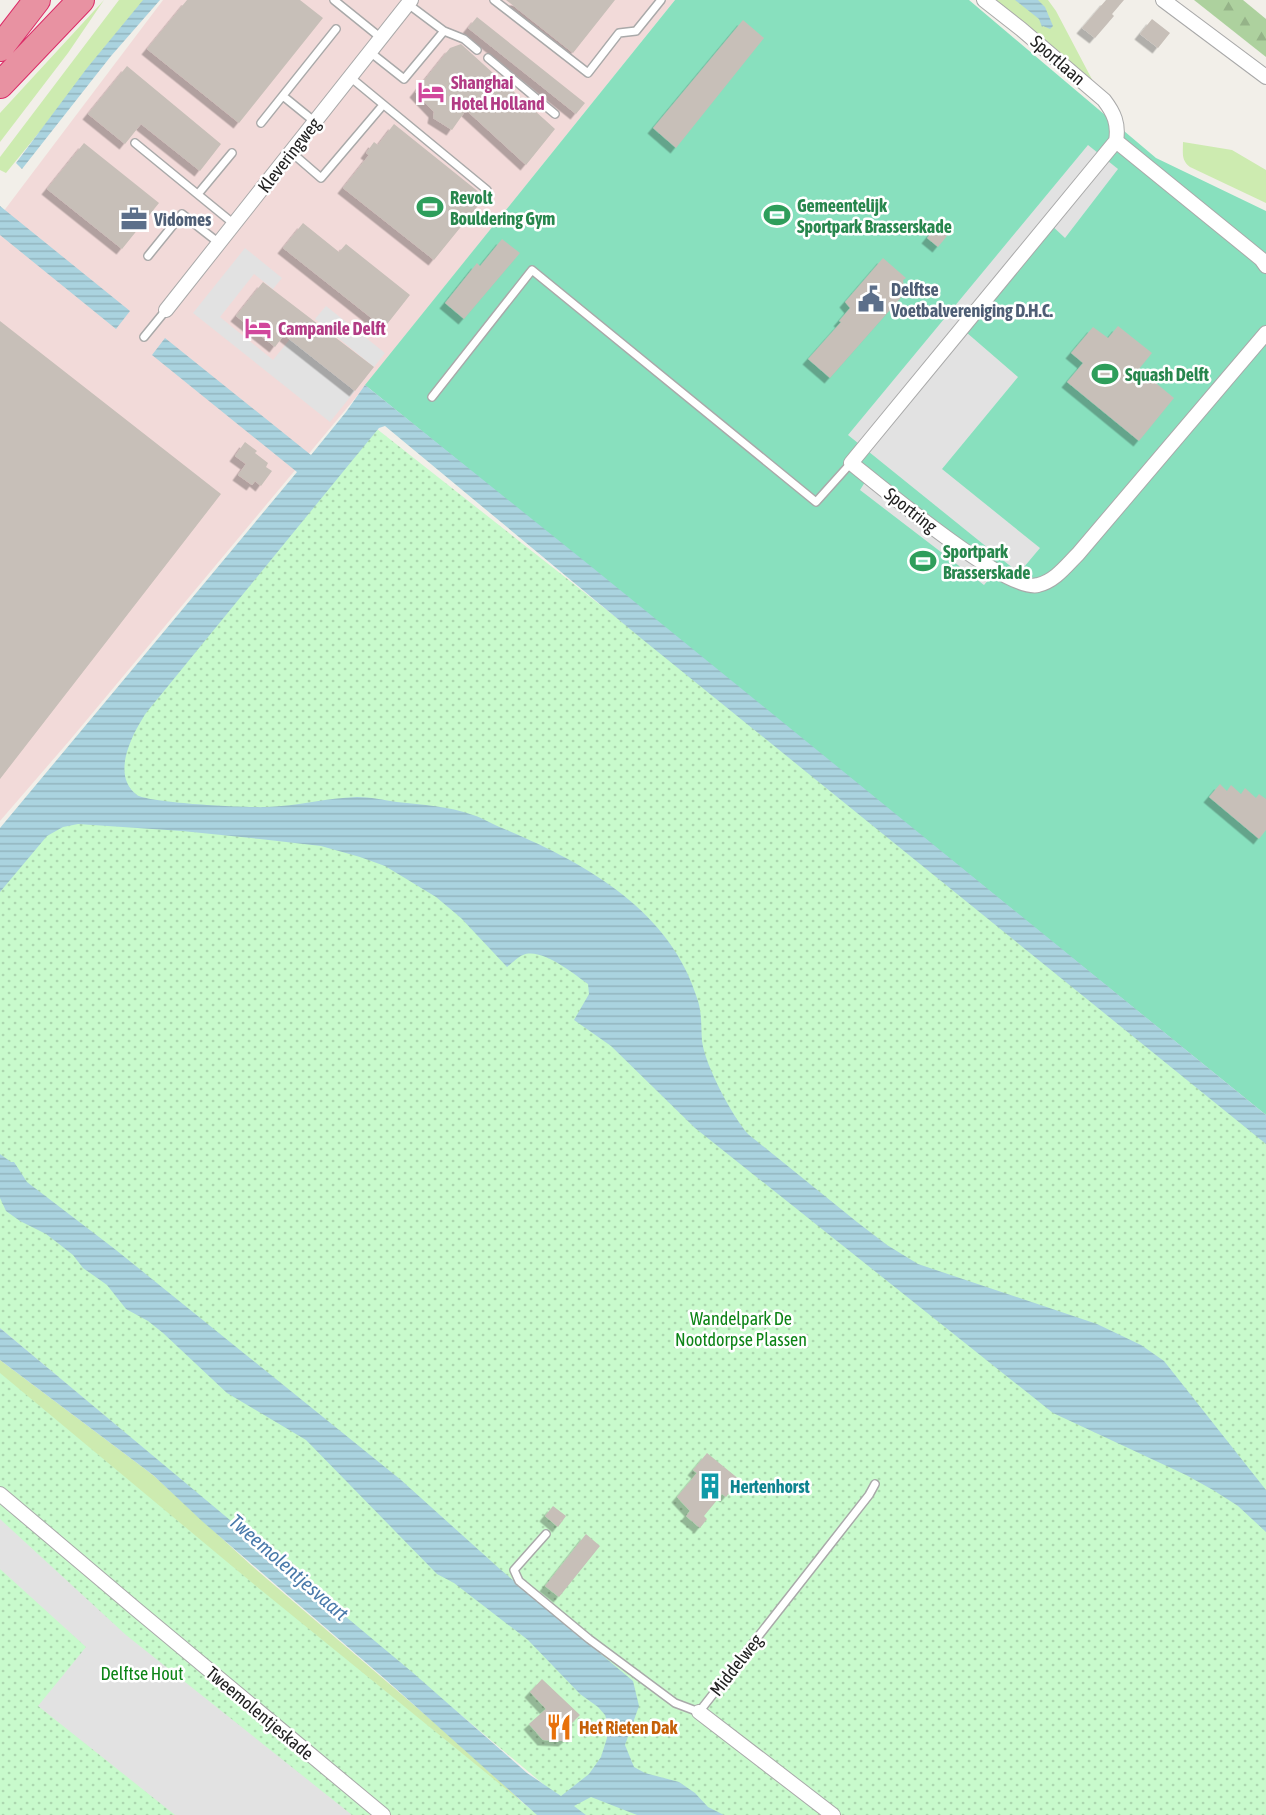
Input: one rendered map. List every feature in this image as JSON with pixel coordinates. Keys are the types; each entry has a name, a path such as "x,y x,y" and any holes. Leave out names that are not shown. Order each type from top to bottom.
{"highway":[{"path":"0,48 37,0"},
{"path":"0,85 81,0"}],"street":[{"name":"Sportlaan","path":"984,0 1021,28 1104,100 1116,119 1117,135"},
{"path":"1163,0 1266,77"},
{"name":"Kleveringweg","path":"166,310 410,2"},
{"path":"851,463 1117,135 1261,259 1266,266"},
{"name":"Sportring","path":"851,463 960,549 1020,583 1036,586 1052,580 1078,554 1266,333"},
{"name":"Tweemolentjeskade","path":"0,1494 383,1815"},
{"name":"Middelweg","path":"699,1712 832,1815"}],"lane":[{"path":"334,0 381,38"},
{"path":"494,0 588,73 619,33 636,31 661,0"},
{"path":"410,2 444,31 464,39 477,50"},
{"path":"261,123 336,29"},
{"path":"370,52 404,79 444,31"},
{"path":"488,58 555,114"},
{"path":"350,78 487,190"},
{"path":"283,96 315,122"},
{"path":"291,152 321,178 383,105"},
{"path":"135,143 234,224"},
{"path":"198,194 232,153"},
{"path":"148,256 182,214 219,243"},
{"path":"432,397 532,270 816,502 851,463"},
{"path":"144,337 166,310"},
{"name":"Middelweg","path":"699,1712 875,1484"},
{"path":"546,1534 514,1570 519,1581 589,1639 675,1703 699,1712"}],"shaded area":[{"path":"163,0 675,0 357,396 0,821 0,216"},
{"path":"1088,145 1118,169 1065,238 1048,222 959,326 1018,377 942,469 1040,548 1019,573 848,435"},
{"path":"245,248 282,278 273,289 254,274 220,317 273,360 290,339 355,391 330,422 193,313"},
{"path":"326,306 385,353 374,367 315,319"},
{"path":"865,482 990,578 984,585 860,490"},
{"path":"0,1519 126,1635 352,1815 175,1815 38,1706 86,1647 0,1569"}],"green space":[{"path":"104,0 68,53 0,142 0,113"},
{"path":"119,0 147,0 6,173 0,170 0,157"},
{"name":"Sportpark Brasserskade","path":"675,0 969,0 1156,158 1266,211 1266,1115 365,385"},
{"path":"996,0 1048,0 1096,87 1045,40"},
{"path":"1194,0 1243,0 1266,19 1266,57"},
{"path":"1183,142 1232,150 1266,170 1266,203 1190,167 1184,159"},
{"name":"Wandelpark De Nootdorpse Plassen","path":"363,418 655,648 1266,1139 1266,1815 580,1815 0,1328 0,875"},
{"path":"0,1360 153,1475 252,1566 478,1760 522,1802 0,1461"},
{"name":"Delftse Hout","path":"0,1373 256,1586 538,1815 0,1815"}],"water":[{"path":"143,0 160,0 111,56 22,169 16,163 87,68"},
{"path":"1015,0 1038,0 1045,7 1053,26 1050,29 1042,27 1039,19"},
{"path":"0,206 130,311 116,329 0,235"},
{"path":"165,338 311,455 365,385 1266,1115 1266,1144 642,639 385,426 379,428 146,713 135,731 126,754 125,777 129,787 137,795 145,798 240,807 267,807 357,797 445,808 480,818 533,841 592,873 645,915 667,940 685,969 698,1001 702,1041 708,1063 727,1103 748,1134 887,1245 918,1264 1097,1324 1141,1345 1164,1361 1266,1490 1266,1532 1238,1506 1213,1490 1186,1475 1053,1413 695,1128 611,1046 574,1020 589,994 588,984 566,968 539,955 523,955 507,967 461,918 436,897 385,866 321,846 182,831 78,824 63,827 47,836 0,892 0,828 297,472 152,355"},
{"path":"0,1154 14,1162 27,1182 116,1250 401,1480 501,1570 633,1681 639,1706 625,1745 634,1767 645,1773 679,1782 695,1793 708,1807 724,1815 637,1815 591,1797 574,1806 586,1815 537,1815 385,1679 203,1522 153,1475 0,1360 0,1328 412,1672 527,1773 561,1796 589,1774 601,1757 607,1738 608,1724 605,1715 580,1694 528,1640 454,1583 437,1574 306,1440 227,1393 163,1333 148,1321 126,1309 107,1285 83,1268 73,1255 46,1234 6,1211 0,1198"}],"building":[{"path":"187,0 300,0 323,18 239,123 147,49"},
{"path":"506,0 615,0 573,53"},
{"path":"1106,0 1124,0 1095,38 1082,28"},
{"path":"477,17 585,103 576,114 468,28"},
{"path":"1152,19 1170,33 1158,48 1140,34"},
{"path":"743,20 764,38 676,148 653,128"},
{"path":"461,44 555,129 526,165 466,110 452,130 433,118 434,112 415,92 450,48"},
{"path":"127,66 221,144 200,171 141,124 125,144 88,114"},
{"path":"394,124 485,197 434,260 343,188 369,155 366,153 374,142 378,145"},
{"path":"84,143 159,203 122,249 47,189"},
{"path":"303,223 339,252 346,244 410,295 384,328 283,248"},
{"path":"936,227 947,236 938,247 927,238"},
{"path":"502,239 520,253 464,319 445,303 477,263 480,266"},
{"path":"883,258 906,278 903,280 905,293 830,378 808,359 841,322 839,321 850,308 845,302"},
{"path":"263,282 374,367 355,391 284,335 275,347 236,316"},
{"path":"0,321 221,494 0,779"},
{"path":"1118,326 1152,353 1139,369 1174,398 1139,441 1067,382 1083,363 1071,353 1093,327 1108,338"},
{"path":"245,442 257,451 255,453 268,463 266,467 272,471 261,486 255,481 252,485 238,475 246,464 235,456"},
{"path":"1220,784 1227,791 1231,785 1241,794 1245,788 1256,798 1259,794 1266,799 1266,830 1259,839 1209,797"},
{"name":"Hertenhorst","path":"707,1453 740,1480 726,1497 722,1494 704,1516 707,1519 700,1528 686,1516 690,1511 677,1497 697,1473 693,1470"},
{"path":"553,1506 566,1516 558,1527 545,1516"},
{"path":"586,1534 600,1546 559,1597 545,1586"},
{"path":"542,1679 580,1715 572,1723 572,1734 564,1741 543,1740 529,1724 546,1709 530,1692"}],"place":[{"name":"Shanghai Hotel Holland","path":"431,92"},
{"name":"Revolt Bouldering Gym","path":"430,207"},
{"name":"Gemeentelijk Sportpark Brasserskade","path":"777,215"},
{"name":"Vidomes","path":"134,219"},
{"name":"Delftse Voetbalvereniging D.H.C.","path":"871,299"},
{"name":"Campanile Delft","path":"258,328"},
{"name":"Squash Delft","path":"1105,374"},
{"name":"Sportpark Brasserskade","path":"923,561"},
{"name":"Hertenhorst","path":"710,1486"},
{"name":"Het Rieten Dak","path":"559,1727"}],"water label":[{"name":"Tweemolentjesvaart","path":"289,1567"}]}
